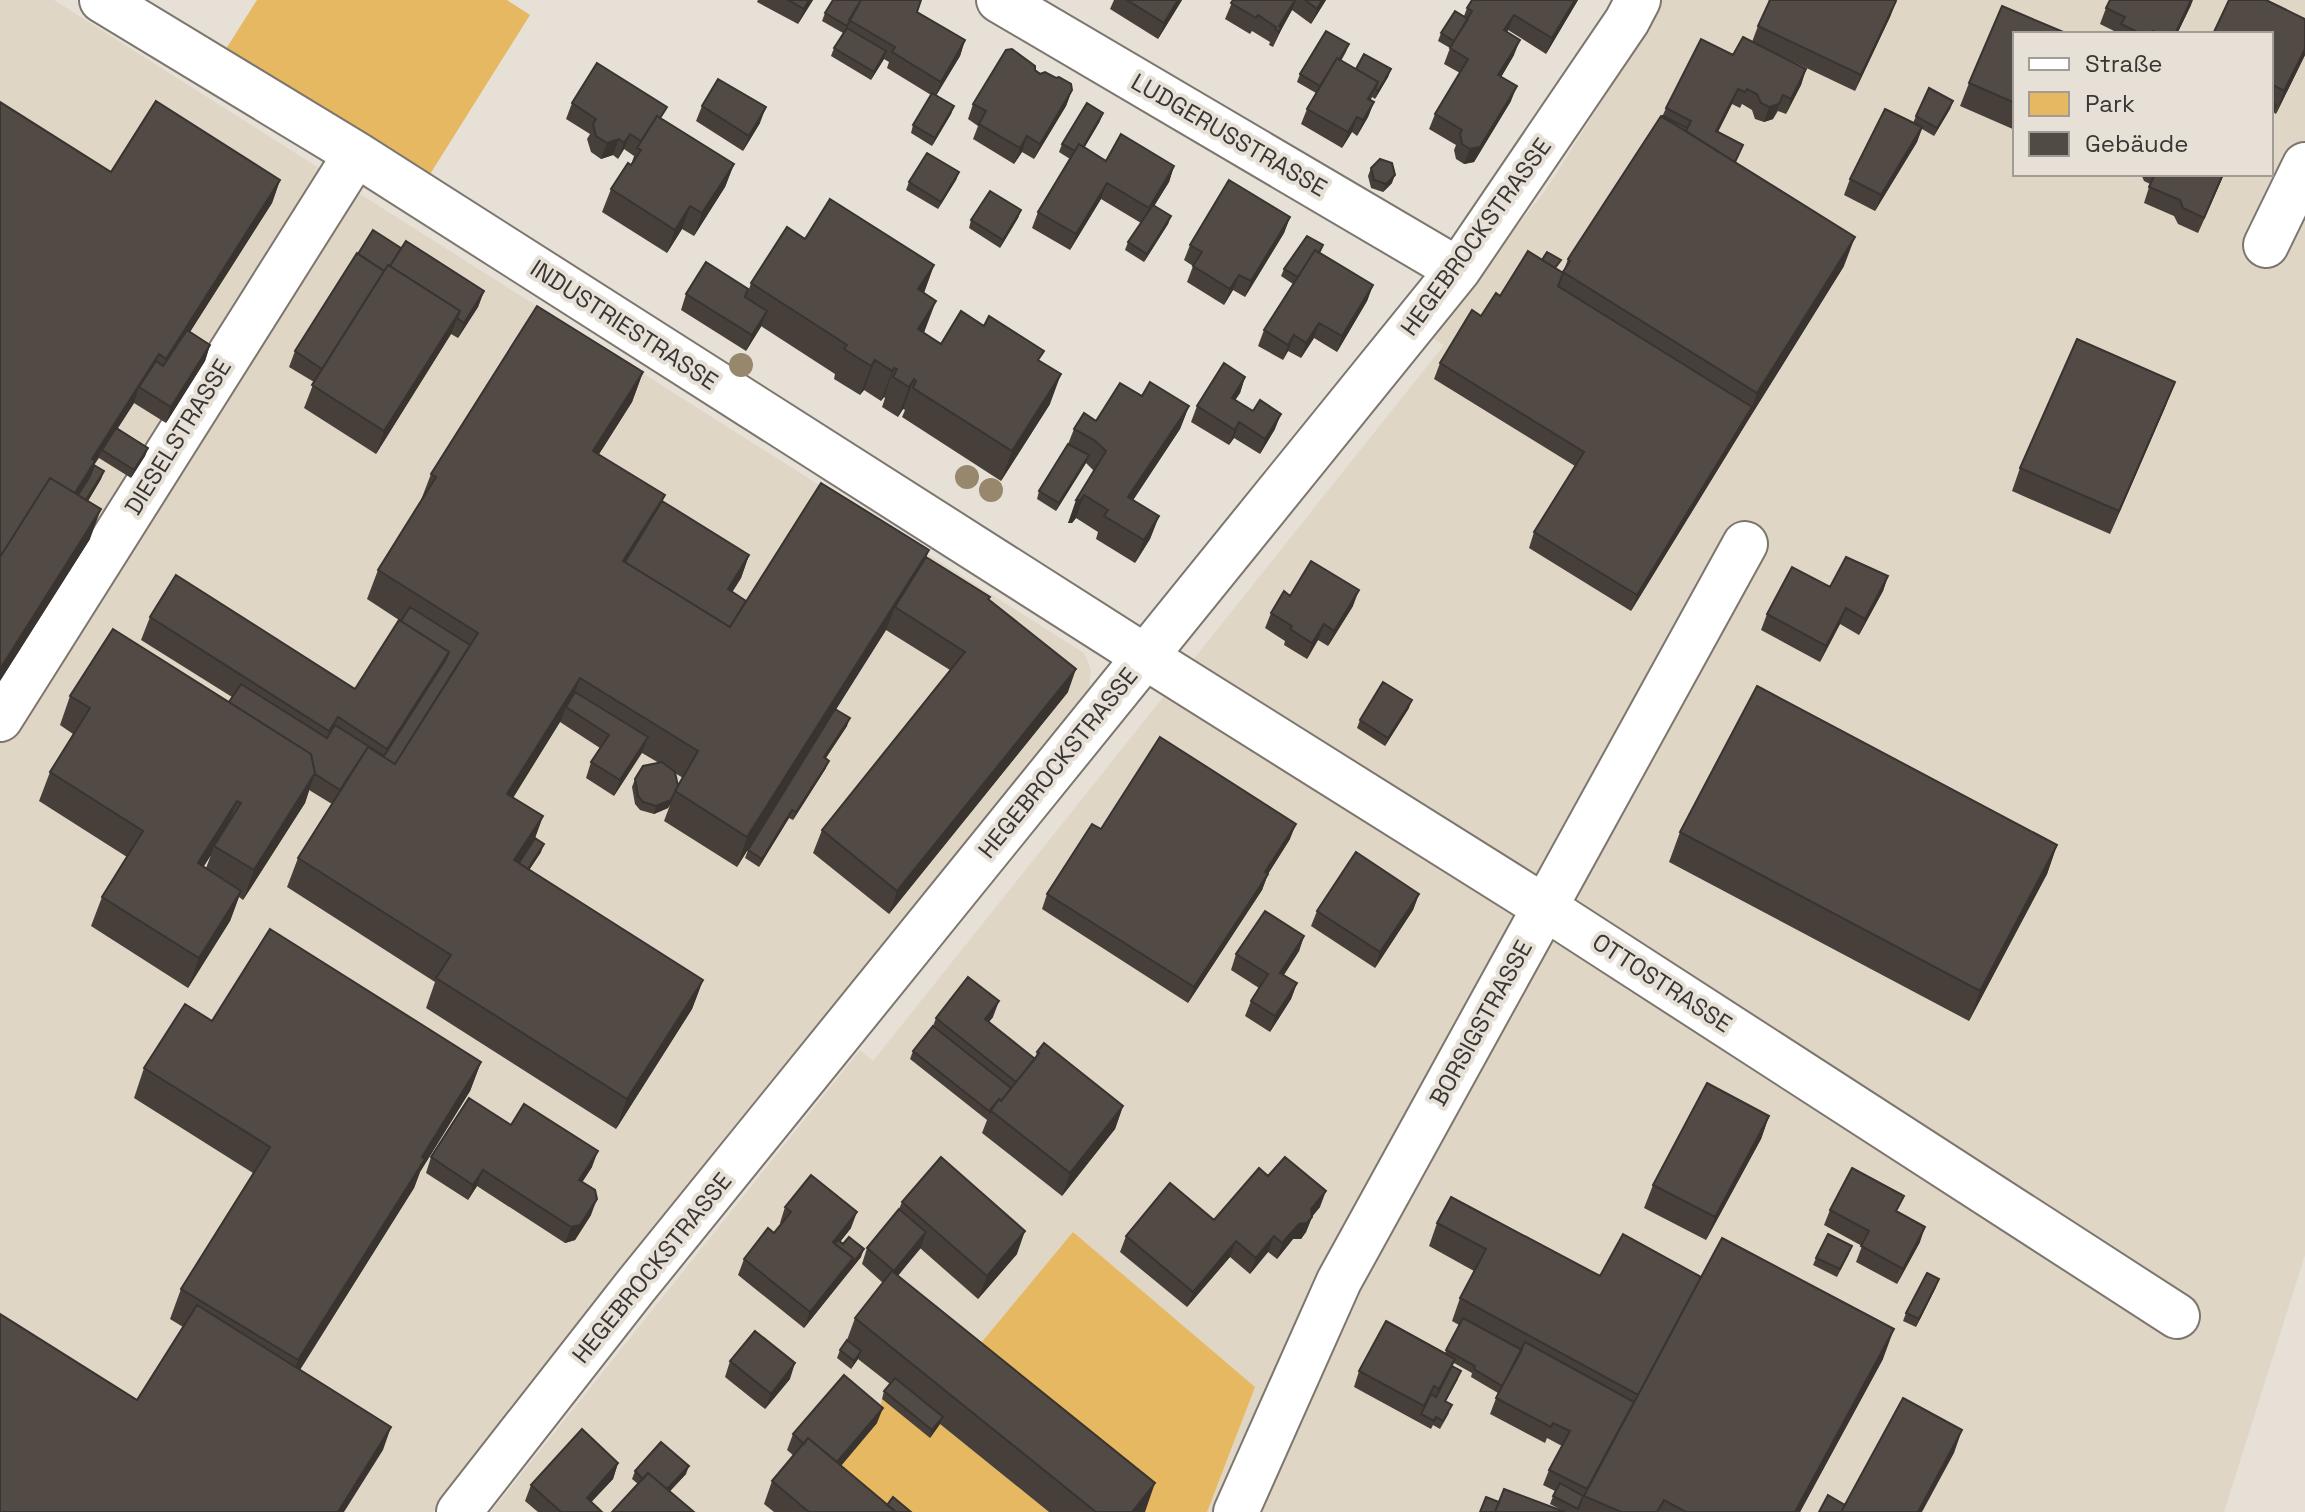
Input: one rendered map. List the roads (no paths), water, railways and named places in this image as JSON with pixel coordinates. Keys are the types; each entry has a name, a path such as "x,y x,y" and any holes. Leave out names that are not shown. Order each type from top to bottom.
{"street":[{"name":"INDUSTRIESTRASSE","path":"102,0 356,154 1144,656"},
{"name":"LUDGERUSSTRASSE","path":"999,0 1458,270"},
{"name":"HEGEBROCKSTRASSE","path":"459,1512 635,1287 1458,270 1627,21 1638,0"},
{"name":"DIESELSTRASSE","path":"0,719 356,154"},
{"path":"2266,245 2305,165"},
{"name":"BORSIGSTRASSE","path":"1236,1512 1339,1281 1745,544"},
{"name":"OTTOSTRASSE","path":"1144,656 1544,907 2177,1316"}]}
